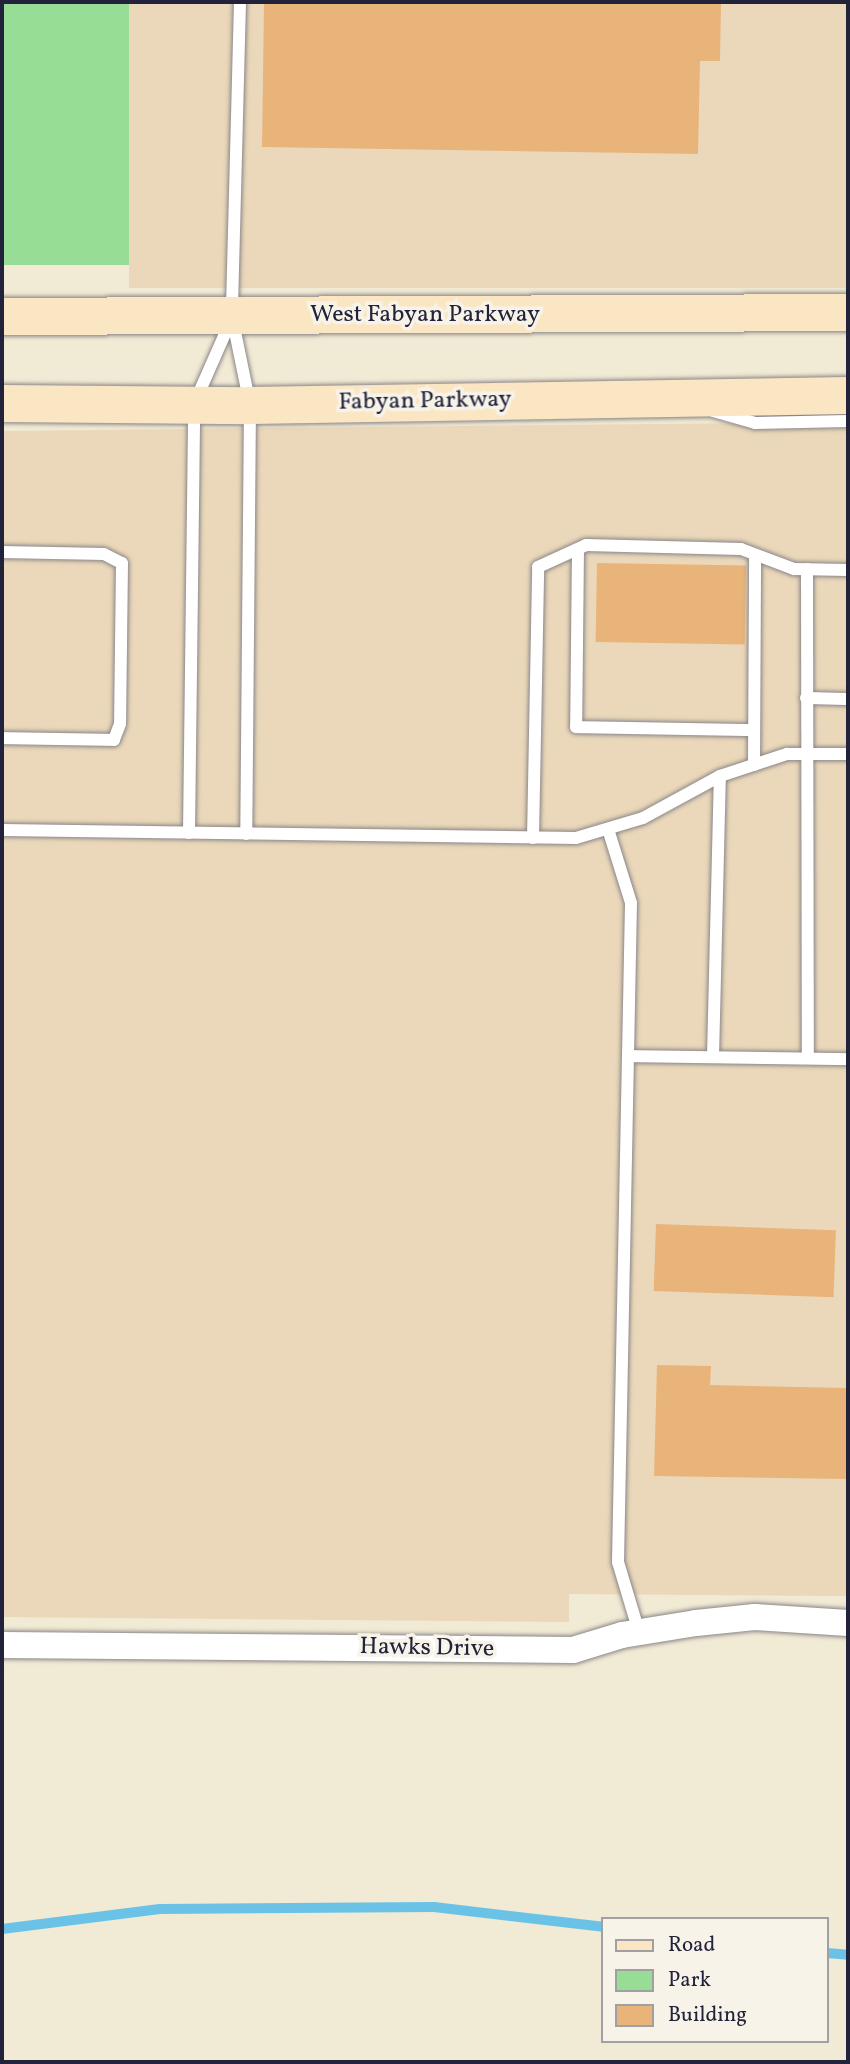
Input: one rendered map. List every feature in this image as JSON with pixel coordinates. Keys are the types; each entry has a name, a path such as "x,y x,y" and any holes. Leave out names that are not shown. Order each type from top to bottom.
{"main road":[{"name":"West Fabyan Parkway","path":"2,316 848,312"},
{"name":"Fabyan Parkway","path":"2,403 250,405 848,395"}],"street":[{"name":"Hawks Drive","path":"2,1645 573,1650 639,1632 755,1617 848,1623"}],"lane":[{"path":"240,2 232,317 250,405 246,834"},
{"path":"189,833 194,404 232,317"},
{"path":"666,398 755,423 848,421"},
{"path":"533,838 538,567 586,545 741,549 800,569 848,570"},
{"path":"578,549 576,727 754,730"},
{"path":"2,552 104,554 122,563 120,724 114,740 2,738"},
{"path":"754,765 755,555"},
{"path":"800,569 806,698 808,1058"},
{"path":"806,698 848,699"},
{"path":"2,830 576,838 642,818 720,776 787,754 848,754"},
{"path":"713,1057 720,776"},
{"path":"608,829 631,903 618,1562 639,1632"},
{"path":"628,1056 848,1059"}],"shaded area":[{"path":"129,2 848,2 848,288 129,288"},
{"path":"848,422 848,1596 569,1594 569,1622 2,1617 2,431"}],"green space":[{"path":"2,2 129,2 129,265 2,265"}],"building":[{"path":"264,2 721,2 720,61 700,61 698,154 262,147"},
{"path":"597,563 746,566 745,645 596,642"},
{"path":"656,1224 836,1230 834,1297 654,1291"},
{"path":"657,1365 711,1366 710,1385 848,1388 848,1479 654,1476"}],"waterway":[{"path":"2,1929 160,1909 434,1907 602,1927"},
{"path":"829,1953 848,1955"}]}
